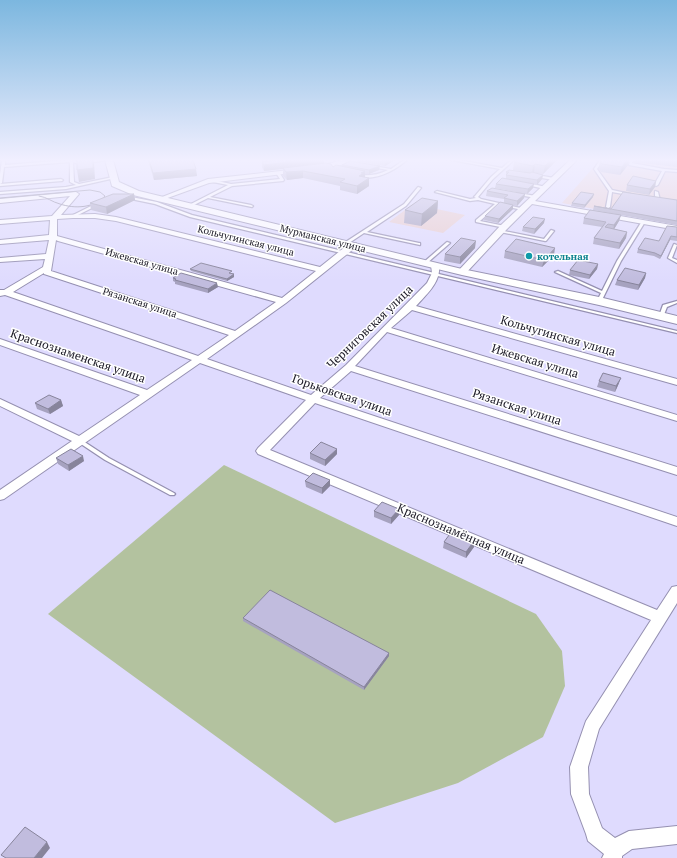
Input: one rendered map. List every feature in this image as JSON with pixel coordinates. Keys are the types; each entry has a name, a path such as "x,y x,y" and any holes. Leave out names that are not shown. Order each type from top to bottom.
{"main road":[{"name":"Мурманская улица","path":"164,200 347,247 432,267 601,297 677,320"}],"street":[{"path":"3,293 47,268 53,237 54,218 70,200"},
{"path":"462,272 502,229 532,200"},
{"path":"538,200 677,228"},
{"name":"Кольчугинская улица","path":"0,222 73,216 95,216 116,219 321,270"},
{"name":"Ижевская улица","path":"0,242 53,237 283,301"},
{"path":"0,496 283,301 347,247"},
{"path":"0,260 49,256"},
{"name":"Черниговская улица","path":"262,452 313,399 349,367 385,329 410,307 431,284 432,267"},
{"name":"Рязанская улица","path":"47,268 47,272 236,334"},
{"name":"Горьковская улица","path":"3,293 677,522"},
{"name":"Кольчугинская улица","path":"410,307 677,382"},
{"name":"Ижевская улица","path":"385,329 677,418"},
{"name":"Краснознаменская улица","path":"0,342 148,394"},
{"name":"Рязанская улица","path":"349,367 677,471"},
{"path":"0,402 80,441"},
{"name":"Краснознамённая улица","path":"262,452 660,617"},
{"path":"677,591 592,726 579,767 580,794 595,834 618,850 677,835"}],"lane":[{"path":"141,200 156,203 191,216 347,247 432,267 677,332"},
{"path":"189,206 200,200"},
{"path":"225,200 251,206"},
{"path":"347,247 364,232 405,205 409,200"},
{"path":"482,200 523,209"},
{"path":"608,207 609,200"},
{"path":"73,216 100,203"},
{"path":"497,204 477,221 545,240 552,231"},
{"path":"557,272 601,297 619,261 643,222"},
{"path":"364,232 420,244"},
{"path":"627,236 634,237"},
{"path":"432,267 448,243"},
{"path":"675,245 670,258 677,262"},
{"path":"660,316 665,306 677,302"},
{"path":"80,441 107,459 172,494"}],"shaded area":[{"path":"565,200 677,200 677,224 562,203"},
{"path":"413,204 465,215 443,233 389,222"}],"green space":[{"path":"224,465 536,614 562,651 565,686 543,737 458,783 335,823 48,614"}],"building":[{"path":"98,200 121,200 106,207 90,203"},
{"path":"419,200 438,201 422,214 405,210"},
{"path":"574,200 589,200 585,205 572,203"},
{"path":"617,200 677,200 677,221 594,206 611,209"},
{"path":"500,202 513,205 499,219 485,216"},
{"path":"590,210 621,215 614,225 608,224 605,227 627,232 620,243 594,238 606,222 584,218"},
{"path":"533,217 545,219 535,229 523,227"},
{"path":"667,226 677,227 677,237 671,236 661,256 638,249 645,238 659,241"},
{"path":"461,238 476,241 460,257 445,254"},
{"path":"516,239 555,248 544,260 505,251"},
{"path":"578,260 598,264 590,275 570,270"},
{"path":"201,263 232,271 229,273 234,274 227,279 190,269"},
{"path":"625,268 646,273 639,285 617,280"},
{"path":"181,273 217,283 208,289 175,280 176,279 173,278"},
{"path":"603,373 621,378 616,386 599,381"},
{"path":"49,395 61,400 48,409 35,403"},
{"path":"321,442 337,449 325,460 310,453"},
{"path":"71,449 83,456 68,465 56,458"},
{"path":"313,473 330,480 322,488 305,481"},
{"path":"382,502 399,509 391,518 374,511"},
{"path":"452,531 474,541 466,552 444,542"},
{"path":"270,590 389,653 364,687 243,618"},
{"path":"25,827 47,842 34,858 6,858 1,855"}],"tram line":[{"path":"50,200 66,206 78,207 90,205 101,200"}],"place":[{"name":"котельная","path":"529,256"}]}
